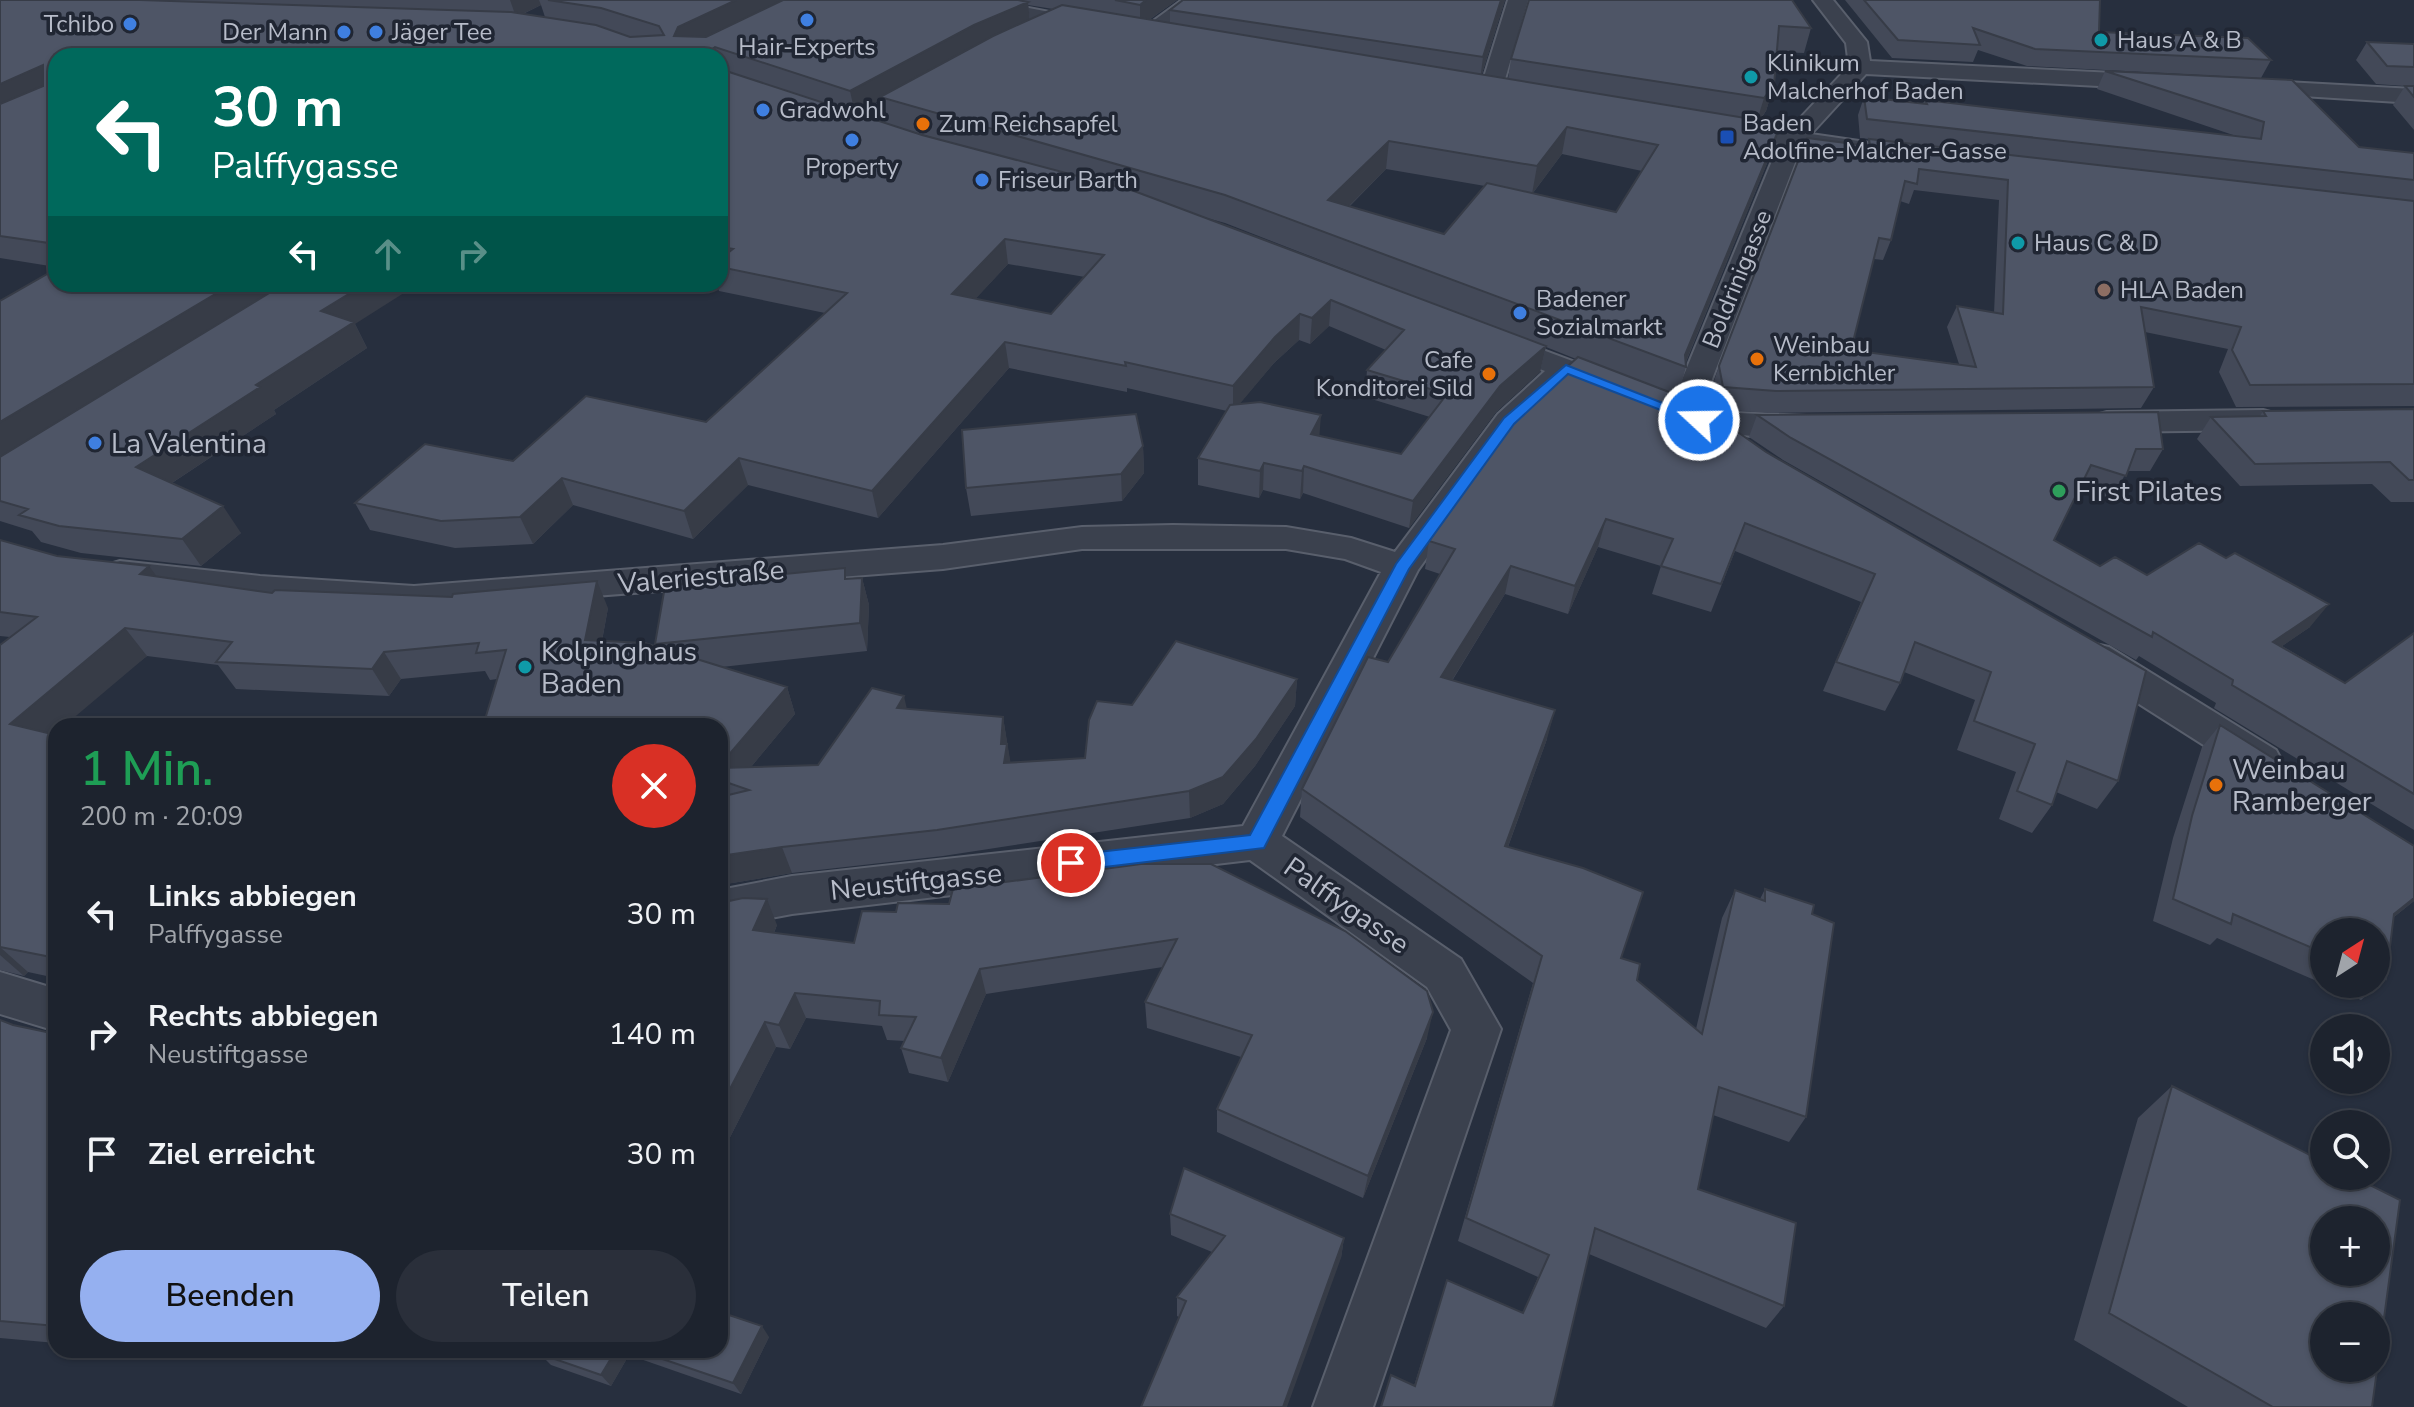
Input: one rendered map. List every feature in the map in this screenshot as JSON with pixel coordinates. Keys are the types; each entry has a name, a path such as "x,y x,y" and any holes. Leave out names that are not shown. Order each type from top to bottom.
{"street":[{"path":"957,0 1176,41"},
{"path":"1131,33 1195,0"},
{"path":"1518,0 1482,92 1520,97"},
{"path":"1823,0 1856,42 1860,67"},
{"path":"1024,37 1061,20"},
{"path":"1792,140 1860,67 2178,83"},
{"path":"857,125 947,75"},
{"path":"2225,86 2414,96"},
{"path":"830,115 896,138"},
{"path":"1700,125 1885,151"},
{"name":"Boldrinigasse","path":"1671,409 1694,387 1792,140"},
{"path":"1463,329 1671,409 1746,453"},
{"name":"Palffygasse","path":"1343,1407 1476,1029 1444,973 1257,842 1402,567 1509,421 1566,369"},
{"path":"1671,409 1768,426 1831,425"},
{"path":"2083,422 2288,419"},
{"name":"Valeriestraße","path":"94,570 260,588 414,598 943,557 1082,538 1173,536 1286,538 1351,549 1402,567"},
{"path":"2057,635 2295,781"},
{"name":"Neustiftgasse","path":"728,907 792,895 1257,842"},
{"path":"0,993 48,1008"}],"building":[{"path":"0,0 140,0 511,12 596,25 630,37 664,35 659,26 601,8 548,0 736,0 678,27 674,36 706,37 783,0 1028,2 974,25 850,91 728,51 728,48 715,47 48,48 48,243 0,236 0,104 43,86 43,65 0,84"},
{"path":"1115,0 1146,0 1140,5"},
{"path":"1183,0 1501,0 1483,57 1170,10"},
{"path":"1529,0 1792,0 1811,28 1779,26 1774,85 1764,98 1511,59"},
{"path":"1864,0 2100,0 2099,32 2248,38 2271,60 2035,49 1973,28 1980,45 1898,40"},
{"path":"1062,5 1781,124 1685,355 1686,367 1225,195 880,97 993,36","holes":["1567,127 1658,145 1616,212 1487,183 1444,234 1328,200 1389,141 1537,166"]},
{"path":"2367,42 2414,44 2414,67 2387,66"},
{"path":"2105,71 2292,80 2359,147 2414,153 2414,180 1867,119 1864,97 1927,104 1925,100 2261,139 2264,122"},
{"path":"728,72 922,135 1134,191 1546,346 1500,386 1413,501 1304,466 1302,471 1264,463 1260,471 1198,458 1230,405 1260,402 1321,415 1311,434 1401,454 1447,394 1367,370 1404,330 1331,300 1312,318 1300,314 1275,337 1233,386 1125,362 1126,366 1005,342 872,491 739,458 684,511 562,478 520,517 441,521 355,503 425,444 513,461 586,396 706,422 847,293 728,269 728,253 733,249 728,248","holes":["1005,239 1104,255 1051,314 952,294"]},
{"path":"2405,86 2414,86 2414,97"},
{"path":"1807,138 1870,146 1869,139 2414,201 2414,384 2250,385 2232,350 2241,327 2141,307 2154,387 1776,391 1723,387 1719,366","holes":["1919,169 2008,180 2003,314 1957,306 1976,367 1851,350 1879,238 1891,240 1905,181 1917,184"]},
{"path":"48,274 48,292 219,292 0,422 0,301"},
{"path":"271,292 352,292 321,311 354,322 136,467 223,506 182,539 59,526 19,515 28,509 0,501 0,457"},
{"path":"1578,357 1695,402 1766,452 2146,671 2118,781 2067,761 2052,805 2017,791 2035,744 1974,721 1991,672 1915,642 1900,683 1836,662 1875,574 1745,523 1721,584 1661,566 1673,539 1606,519 1575,586 1511,566 1441,677 1555,710 1505,846 1583,868 1643,892 1621,958 1640,964 1637,980 1702,1034 1735,890 1765,901 1765,889 1814,905 1812,914 1834,923 1806,1117 1719,1087 1698,1189 1796,1223 1784,1306 1595,1228 1553,1407 1381,1407 1391,1375 1415,1386 1447,1280 1523,1313 1549,1255 1466,1218 1542,956 1302,789 1368,657 1388,662 1455,549 1429,541 1528,402"},
{"path":"2414,409 2414,480 2409,480 2390,462 2255,464 2211,417 2266,416 2263,411"},
{"path":"2158,412 2163,449 2136,449 2126,476 2091,465 2054,540 2100,566 2115,557 2147,575 2199,543 2226,558 2235,553 2329,604 2273,642 2345,683 2414,633 2414,794 2232,685 2233,680 2153,632 2152,637 1791,438 1757,415"},
{"path":"1136,414 1143,446 1121,474 966,488 962,430"},
{"path":"0,540 57,556 149,566 140,574 272,593 275,590 452,597 453,594 597,581 585,640 645,643 787,687 728,756 728,718 485,718 506,650 476,653 479,643 384,652 372,669 216,662 232,642 125,628 10,724 48,733 48,956 0,947 0,645 37,617 0,612"},
{"path":"845,568 845,579 862,578 860,623 655,644 665,586"},
{"path":"1176,641 1297,679 1256,739 1223,777 1189,791 937,830 728,855 728,795 749,790 728,783 728,768 818,765 872,688 904,696 897,708 1003,717 1001,744 1007,744 1004,763 1085,758 1089,720 1097,701 1132,705"},
{"path":"2220,725 2414,846 2414,898 2394,914 2390,946 2390,918 2310,918 2310,947 2233,914 2231,924 2173,899 2192,816"},
{"path":"1141,864 1211,864 1345,931 1427,991 1433,1012 1368,1176 1217,1109 1252,1035 1145,1002 1177,939 980,969 941,1058 901,1048 916,1017 879,1015 880,1001 795,993 779,1025 765,1022 728,1093 728,901 767,899 753,930 854,943 862,911 896,912 898,903 949,904 953,889"},
{"path":"0,1020 48,1032 48,1325 0,1321"},
{"path":"2172,1086 2310,1155 2310,1190 2380,1190 2400,1200 2390,1274 2390,1206 2310,1206 2310,1286 2388,1286 2386,1302 2310,1302 2310,1382 2375,1382 2372,1407 2273,1407 2109,1313"},
{"path":"1184,1168 1344,1238 1283,1407 1141,1407 1186,1301 1177,1297 1225,1236 1170,1214"},
{"path":"728,1315 762,1326 733,1383 660,1358 728,1358"},
{"path":"552,1358 611,1358 601,1375"}],"place":[{"name":"Hair-Experts","path":"807,20"},
{"name":"Tchibo","path":"130,24"},
{"name":"Der Mann","path":"344,32"},
{"name":"Jäger Tee","path":"376,32"},
{"name":"Haus A & B","path":"2101,40"},
{"name":"Klinikum Malcherhof Baden","path":"1751,77"},
{"name":"Gradwohl","path":"763,110"},
{"name":"Zum Reichsapfel","path":"923,124"},
{"name":"Baden Adolfine-Malcher-Gasse","path":"1727,137"},
{"name":"Property","path":"852,140"},
{"name":"Friseur Barth","path":"982,180"},
{"name":"Haus C & D","path":"2018,243"},
{"name":"HLA Baden","path":"2104,290"},
{"name":"Badener Sozialmarkt","path":"1520,313"},
{"name":"Weinbau Kernbichler","path":"1757,359"},
{"name":"Cafe Konditorei Sild","path":"1489,374"},
{"name":"La Valentina","path":"95,443"},
{"name":"First Pilates","path":"2059,491"},
{"name":"Kolpinghaus Baden","path":"525,667"},
{"name":"Weinbau Ramberger","path":"2216,785"}],"route":[{"path":"1071,863 1257,842 1402,567 1509,421 1566,369 1699,420"}]}
